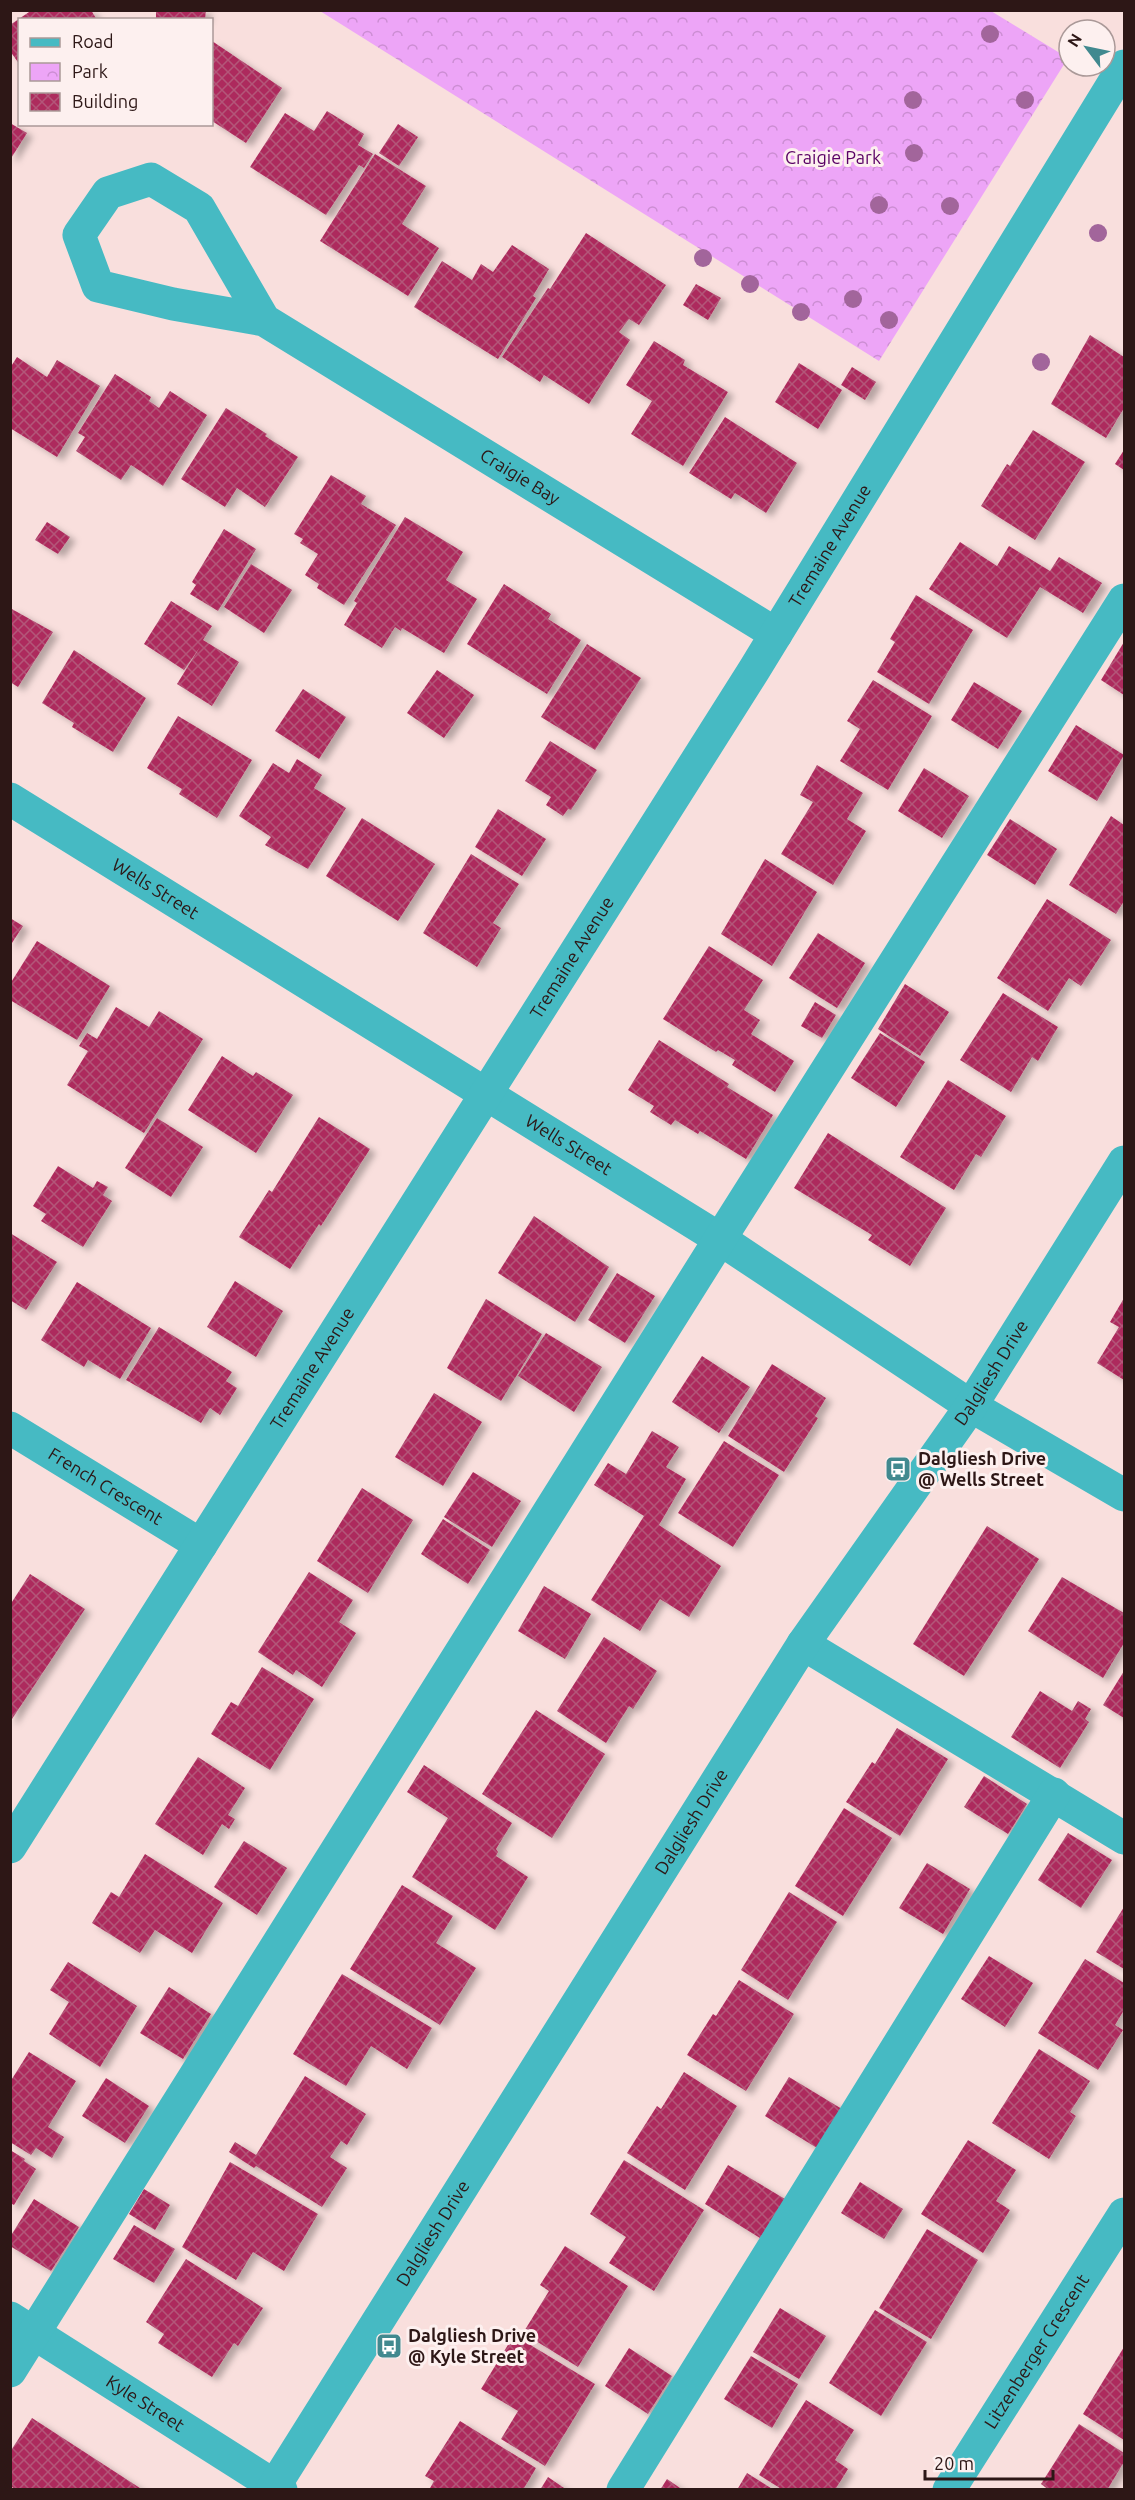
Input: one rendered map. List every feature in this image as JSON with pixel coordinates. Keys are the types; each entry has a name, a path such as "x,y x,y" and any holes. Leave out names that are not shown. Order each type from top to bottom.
{"street":[{"name":"Tremaine Avenue","path":"10,1847 776,634 1125,66"},
{"name":"Craigie Bay","path":"264,320 199,208 151,179 108,194 80,235 98,286 173,304 264,320 776,634"},
{"path":"10,2371 22,2326 720,1239 1125,600"},
{"name":"Wells Street","path":"10,799 720,1239 971,1406 1125,1495"},
{"name":"Dalgliesh Drive","path":"276,2488 803,1644 971,1406 1124,1163"},
{"name":"French Crescent","path":"10,1428 201,1545"},
{"path":"803,1644 1125,1838"},
{"path":"623,2490 1054,1794"},
{"name":"Litzenberger Crescent","path":"949,2490 1123,2219"},
{"name":"Kyle Street","path":"22,2326 276,2488"}],"green space":[{"name":"Craigie Park","path":"320,11 991,11 1057,51 1057,76 879,361"}],"building":[{"path":"32,10 91,10 96,18 20,18"},
{"path":"156,10 206,10 205,18 156,18"},
{"path":"18,20 18,62 10,51 10,25"},
{"path":"213,42 282,88 246,143 213,122"},
{"path":"327,111 364,134 358,145 373,154 364,168 359,165 326,215 250,167 285,113 314,131"},
{"path":"10,123 27,133 10,160"},
{"path":"398,124 418,137 399,166 379,153"},
{"path":"375,154 426,186 402,224 439,248 408,296 320,241"},
{"path":"586,233 666,285 639,325 629,319 619,332 630,340 589,404 544,375 540,382 502,357"},
{"path":"512,245 549,269 533,296 536,298 498,359 414,307 442,261 472,280 481,264 493,272"},
{"path":"696,284 721,298 708,320 683,305"},
{"path":"1090,335 1124,357 1124,408 1106,438 1051,404"},
{"path":"654,341 685,360 683,365 728,392 683,466 631,434 652,401 626,385"},
{"path":"17,357 47,377 57,360 100,386 57,457 10,428 10,368"},
{"path":"799,363 842,390 818,429 775,402"},
{"path":"852,367 876,382 865,400 841,385"},
{"path":"115,374 151,397 149,401 159,408 170,391 207,415 163,486 131,465 121,480 76,451 85,437 78,433"},
{"path":"226,408 298,457 265,507 237,488 225,507 181,479"},
{"path":"725,417 797,463 766,513 735,493 731,499 689,473"},
{"path":"1033,430 1085,462 1035,540 981,506 1007,464 1010,466"},
{"path":"1124,450 1124,470 1115,464"},
{"path":"331,475 366,496 361,504 396,525 344,605 317,588 319,584 305,575 318,554 300,543 303,539 294,534"},
{"path":"405,517 463,552 446,580 477,599 444,653 402,628 401,631 395,627 382,648 344,625 357,603 354,601"},
{"path":"47,522 70,537 58,554 35,540"},
{"path":"224,529 256,549 218,611 190,594 196,585 192,582"},
{"path":"960,542 997,566 1009,546 1050,571 1059,557 1102,583 1083,613 1040,587 1007,638 929,589"},
{"path":"251,564 292,590 264,633 224,607"},
{"path":"504,584 551,614 548,619 581,640 547,694 467,644"},
{"path":"916,595 973,630 929,704 877,672 895,642 890,639"},
{"path":"171,601 212,626 203,640 239,662 212,706 177,684 200,647 184,670 144,644"},
{"path":"10,608 53,632 18,687 10,682"},
{"path":"1124,642 1124,695 1101,680"},
{"path":"587,644 641,678 595,750 541,717"},
{"path":"74,650 146,698 113,752 72,727 74,723 42,703"},
{"path":"437,670 474,695 444,738 407,713"},
{"path":"873,680 932,716 888,790 840,761 860,729 847,721"},
{"path":"974,682 1022,711 998,749 951,720"},
{"path":"303,689 346,717 319,759 275,731"},
{"path":"178,716 252,760 217,818 179,794 182,789 147,768"},
{"path":"1076,725 1124,755 1097,801 1048,771"},
{"path":"550,741 597,770 571,810 568,809 563,816 546,805 551,797 525,781"},
{"path":"297,759 322,775 314,788 346,808 308,869 265,845 271,837 239,816 273,763 289,773"},
{"path":"817,765 863,793 847,819 866,831 833,885 781,854 813,802 800,795"},
{"path":"924,768 969,796 942,838 898,811"},
{"path":"498,809 546,839 522,876 475,847"},
{"path":"1111,816 1124,825 1124,901 1116,914 1069,885"},
{"path":"362,818 435,864 398,921 326,876"},
{"path":"1010,819 1057,849 1035,885 987,855"},
{"path":"471,854 519,884 493,923 501,928 477,967 423,933"},
{"path":"765,859 817,892 772,966 721,934"},
{"path":"1047,899 1111,940 1081,986 1069,978 1048,1011 997,978"},
{"path":"10,918 23,926 10,946"},
{"path":"818,933 865,963 837,1008 789,978"},
{"path":"37,941 110,986 77,1040 10,1000 10,984"},
{"path":"709,946 763,980 744,1010 760,1020 751,1034 794,1061 775,1092 732,1065 735,1060 718,1050 716,1052 663,1019"},
{"path":"905,984 949,1012 920,1056 878,1029"},
{"path":"1003,993 1058,1027 1038,1061 1032,1057 1011,1092 960,1060"},
{"path":"815,1002 836,1015 822,1038 801,1026"},
{"path":"116,1007 149,1027 159,1011 203,1039 144,1133 67,1085 88,1051 79,1046 87,1033 97,1039"},
{"path":"880,1033 925,1062 896,1107 851,1078"},
{"path":"659,1040 729,1084 727,1087 773,1115 746,1159 700,1131 698,1134 675,1120 671,1125 650,1112 654,1106 628,1090"},
{"path":"222,1056 253,1076 256,1072 293,1095 256,1153 188,1110"},
{"path":"948,1080 1006,1116 981,1157 976,1154 954,1190 900,1157"},
{"path":"319,1117 370,1149 321,1226 319,1224 290,1269 239,1237 269,1190 272,1192"},
{"path":"157,1118 203,1147 171,1197 125,1168"},
{"path":"828,1133 946,1208 910,1266 868,1240 872,1235 794,1188"},
{"path":"58,1166 93,1188 97,1181 108,1187 103,1195 112,1201 83,1247 41,1221 46,1214 33,1206"},
{"path":"534,1216 609,1267 575,1322 498,1273"},
{"path":"10,1233 57,1262 26,1310 10,1300"},
{"path":"617,1273 655,1296 625,1343 588,1320"},
{"path":"235,1281 283,1311 256,1357 207,1327"},
{"path":"77,1282 151,1328 120,1379 88,1360 84,1367 41,1340"},
{"path":"1124,1298 1124,1380 1097,1363 1119,1327 1110,1322"},
{"path":"486,1299 542,1334 501,1401 447,1368"},
{"path":"159,1327 232,1372 226,1381 237,1388 220,1415 210,1408 201,1423 126,1380"},
{"path":"546,1333 602,1367 574,1412 518,1376"},
{"path":"702,1356 750,1387 719,1433 672,1402"},
{"path":"772,1364 826,1398 815,1416 818,1418 784,1472 728,1436"},
{"path":"434,1393 482,1422 443,1486 395,1457"},
{"path":"652,1431 679,1447 666,1467 686,1479 659,1525 721,1566 689,1617 660,1599 640,1631 591,1600 644,1516 594,1485 608,1463 626,1474"},
{"path":"724,1441 779,1475 733,1547 678,1513"},
{"path":"473,1472 521,1501 492,1547 444,1517"},
{"path":"362,1488 413,1520 368,1593 317,1561"},
{"path":"443,1519 490,1550 468,1584 421,1554"},
{"path":"987,1526 1039,1559 964,1676 913,1644"},
{"path":"309,1572 353,1600 339,1622 356,1633 322,1687 296,1670 293,1675 258,1652"},
{"path":"30,1574 85,1609 10,1722 10,1605"},
{"path":"1062,1577 1124,1613 1124,1643 1103,1678 1028,1631"},
{"path":"544,1586 591,1614 565,1659 518,1631"},
{"path":"604,1637 657,1671 633,1709 629,1706 606,1743 557,1711"},
{"path":"262,1667 314,1699 270,1770 211,1734 231,1702 238,1706"},
{"path":"1124,1671 1124,1718 1103,1705"},
{"path":"1040,1691 1072,1711 1078,1701 1091,1709 1085,1719 1089,1722 1060,1768 1011,1737"},
{"path":"536,1710 605,1754 552,1838 482,1794"},
{"path":"897,1728 948,1759 900,1836 846,1802 872,1762 875,1764"},
{"path":"198,1757 245,1788 228,1815 235,1819 229,1829 222,1824 203,1855 155,1824"},
{"path":"424,1765 512,1823 496,1849 498,1852 496,1856 528,1877 495,1930 412,1877 448,1818 407,1792"},
{"path":"984,1776 1027,1804 1008,1834 964,1807"},
{"path":"844,1808 892,1838 843,1916 795,1886"},
{"path":"1068,1833 1112,1860 1081,1908 1038,1880"},
{"path":"244,1841 287,1868 257,1915 214,1887"},
{"path":"145,1854 223,1903 192,1953 155,1930 140,1953 92,1923 111,1892 119,1897"},
{"path":"927,1863 970,1889 943,1934 899,1908"},
{"path":"402,1885 453,1916 436,1943 476,1968 440,2025 350,1969"},
{"path":"789,1892 837,1922 788,2000 741,1970"},
{"path":"1124,1907 1124,1969 1096,1952"},
{"path":"989,1956 1033,1983 1005,2027 961,1999"},
{"path":"1085,1959 1124,1983 1124,2010 1115,2025 1123,2030 1098,2070 1038,2033"},
{"path":"68,1962 137,2006 100,2067 49,2034 69,2002 50,1990"},
{"path":"342,1974 432,2028 407,2069 371,2046 346,2086 293,2054"},
{"path":"739,1980 794,2014 746,2091 687,2055 713,2014 716,2016"},
{"path":"169,1987 211,2014 183,2059 140,2033"},
{"path":"1039,2049 1090,2081 1070,2112 1076,2116 1049,2159 992,2123"},
{"path":"29,2052 76,2081 48,2127 64,2137 52,2158 36,2148 31,2155 10,2142 10,2082"},
{"path":"684,2072 737,2106 685,2190 627,2153 657,2106 661,2109"},
{"path":"305,2076 366,2114 347,2145 341,2141 330,2157 347,2168 322,2207 229,2152 235,2142 256,2155"},
{"path":"789,2077 842,2109 817,2148 765,2116"},
{"path":"106,2078 149,2106 125,2143 82,2116"},
{"path":"968,2140 1016,2170 996,2201 1010,2210 983,2253 921,2214"},
{"path":"10,2150 36,2169 14,2205 10,2203"},
{"path":"624,2160 704,2210 654,2291 609,2263 626,2237 590,2214"},
{"path":"230,2162 318,2214 284,2271 253,2252 236,2280 182,2247"},
{"path":"728,2165 785,2199 760,2238 705,2204"},
{"path":"860,2182 903,2209 884,2239 841,2213"},
{"path":"144,2189 170,2205 155,2230 129,2214"},
{"path":"34,2199 79,2227 51,2271 10,2246 10,2237"},
{"path":"134,2225 175,2249 154,2283 113,2259"},
{"path":"927,2229 978,2260 931,2339 879,2308"},
{"path":"565,2246 628,2286 578,2367 523,2333 549,2291 540,2285"},
{"path":"186,2259 263,2308 238,2346 234,2343 212,2377 158,2343 164,2334 146,2322"},
{"path":"780,2308 826,2336 799,2379 753,2352"},
{"path":"875,2310 927,2342 881,2416 829,2383"},
{"path":"514,2335 595,2384 545,2466 501,2439 518,2411 481,2389"},
{"path":"1124,2347 1124,2440 1083,2414"},
{"path":"629,2348 672,2376 648,2414 605,2386"},
{"path":"751,2356 798,2384 772,2428 724,2399"},
{"path":"806,2400 854,2430 835,2460 848,2469 835,2490 783,2490 759,2475"},
{"path":"32,2418 143,2490 17,2490 10,2486 10,2452"},
{"path":"460,2421 536,2468 523,2490 429,2490 434,2481 425,2476"},
{"path":"1079,2424 1124,2453 1124,2462 1107,2490 1049,2490 1041,2484"},
{"path":"747,2473 774,2490 737,2490"},
{"path":"548,2477 567,2490 540,2490"},
{"path":"667,2479 683,2490 660,2490"}],"place":[{"name":"Dalgliesh Drive @ Wells Street","path":"898,1469"},
{"name":"Dalgliesh Drive @ Kyle Street","path":"389,2346"}]}
